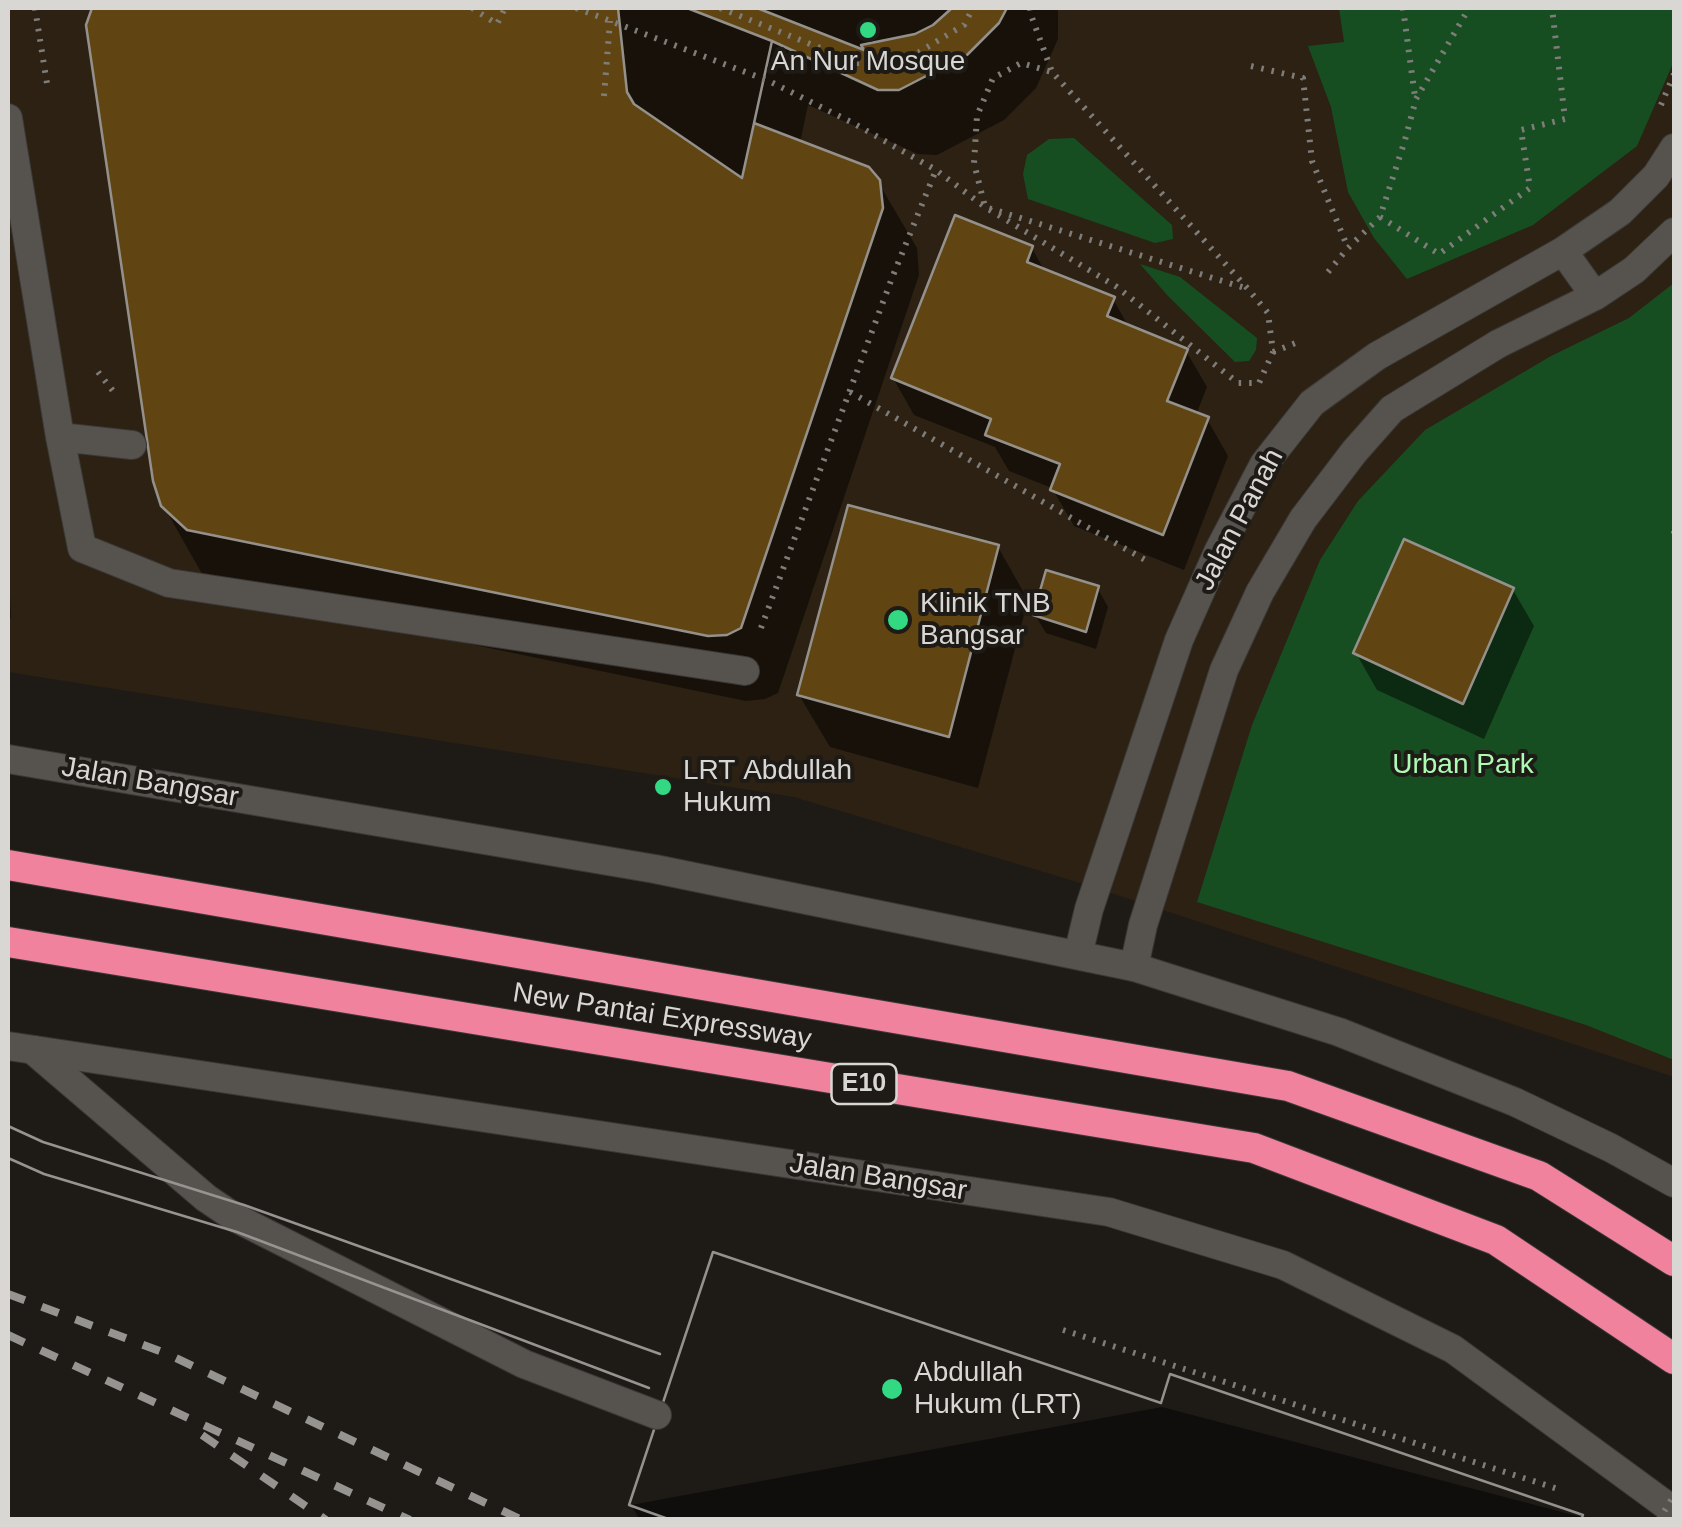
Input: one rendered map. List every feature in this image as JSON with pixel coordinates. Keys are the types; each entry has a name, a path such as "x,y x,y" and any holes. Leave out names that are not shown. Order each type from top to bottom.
{"highway":[{"name":"New Pantai Expressway","path":"8,865 1288,1086 1539,1176 1674,1261"},
{"name":"New Pantai Expressway","path":"8,942 1254,1148 1496,1240 1674,1359"}],"main road":[{"path":"8,118 82,548 169,583 745,672"},
{"name":"Jalan Panah","path":"1078,955 1179,640 1218,552 1264,464 1312,403 1377,356 1563,252 1620,212 1656,176 1674,148"},
{"name":"Jalan Panah","path":"1134,967 1143,925 1224,670 1260,592 1303,518 1392,409 1498,344 1595,296 1634,270 1673,234"},
{"path":"1563,252 1595,296"},
{"path":"60,437 132,445"},
{"name":"Jalan Bangsar","path":"8,759 655,868 1134,967 1339,1032 1498,1095 1611,1148 1674,1183"},
{"path":"20,1048 234,1217 524,1364 657,1414"},
{"name":"Jalan Bangsar","path":"20,1048 1108,1212 1283,1265 1453,1350 1674,1512"}],"path":[{"path":"472,8 497,24 505,8"},
{"path":"576,8 769,81 853,123 936,170 985,206 1116,287 1238,383 1259,382 1273,352 1268,313 1052,72 1030,8"},
{"path":"720,8 858,63 920,52 964,25 973,8"},
{"path":"1403,8 1416,99"},
{"path":"1328,272 1380,217 1416,99 1470,8"},
{"path":"1380,217 1439,254 1530,188 1520,130 1565,119 1552,8"},
{"path":"604,96 610,21"},
{"path":"985,206 974,163 977,116 992,78 1021,64 1052,72"},
{"path":"1251,66 1304,78 1312,161 1348,248"},
{"path":"745,672 936,170"},
{"path":"985,206 1248,289"},
{"path":"1273,352 1298,342"},
{"path":"850,392 1147,561"},
{"path":"1063,1330 1572,1494"},
{"path":"1659,1520 1674,1495"}],"shaded area":[{"path":"8,8 1674,8 1674,1077 1074,881 794,797 8,672"}],"green space":[{"path":"1339,8 1674,8 1674,61 1637,146 1533,225 1407,279 1374,238 1348,192 1331,107 1308,46 1344,42"},
{"path":"1074,138 1172,225 1173,239 1155,243 1028,199 1023,174 1027,155 1049,139"},
{"path":"1140,264 1180,277 1257,338 1249,361 1235,362"},
{"name":"Urban Park","path":"1674,283 1674,1060 1586,1025 1197,902 1252,725 1320,560 1358,501 1425,430 1551,356 1629,318"}],"building":[{"path":"92,8 687,8 772,41 754,123 869,167 880,180 883,208 741,628 727,635 708,636 187,530 161,506 153,481 86,25"},
{"path":"618,8 687,8 772,41 742,178 634,104 627,92"},
{"path":"687,8 1007,8 999,23 967,55 899,90 878,90 772,41"},
{"name":"An Nur Mosque","path":"757,8 952,8 915,34 861,45 864,50"},
{"path":"955,215 1033,246 1027,262 1115,297 1107,316 1188,349 1167,401 1209,417 1163,535 1050,490 1060,464 985,435 991,419 891,378"},
{"name":"Klinik TNB Bangsar","path":"848,505 999,545 949,737 797,695"},
{"path":"1404,539 1514,588 1463,704 1353,653"},
{"path":"1046,570 1099,586 1086,632 1033,615"},
{"name":"Abdullah Hukum (LRT)","path":"713,1252 1161,1403 1170,1374 1583,1515 1581,1520 671,1520 629,1505"},
{"name":"Abdullah Hukum (LRT)","path":"713,1252 1161,1403 1170,1374 1583,1515 1581,1520 671,1520 629,1505"}],"tram line":[{"path":"8,1126 43,1142 244,1205 660,1354"},
{"path":"8,1158 44,1174 237,1232 649,1388"}],"railway":[{"path":"8,1294 165,1353 522,1520"},
{"path":"8,1335 410,1520"},
{"path":"202,1435 326,1520"}],"place":[{"name":"An Nur Mosque","path":"868,30"},
{"name":"Klinik TNB Bangsar","path":"898,620"},
{"name":"LRT Abdullah Hukum","path":"663,787"},
{"name":"Abdullah Hukum (LRT)","path":"892,1389"}]}
